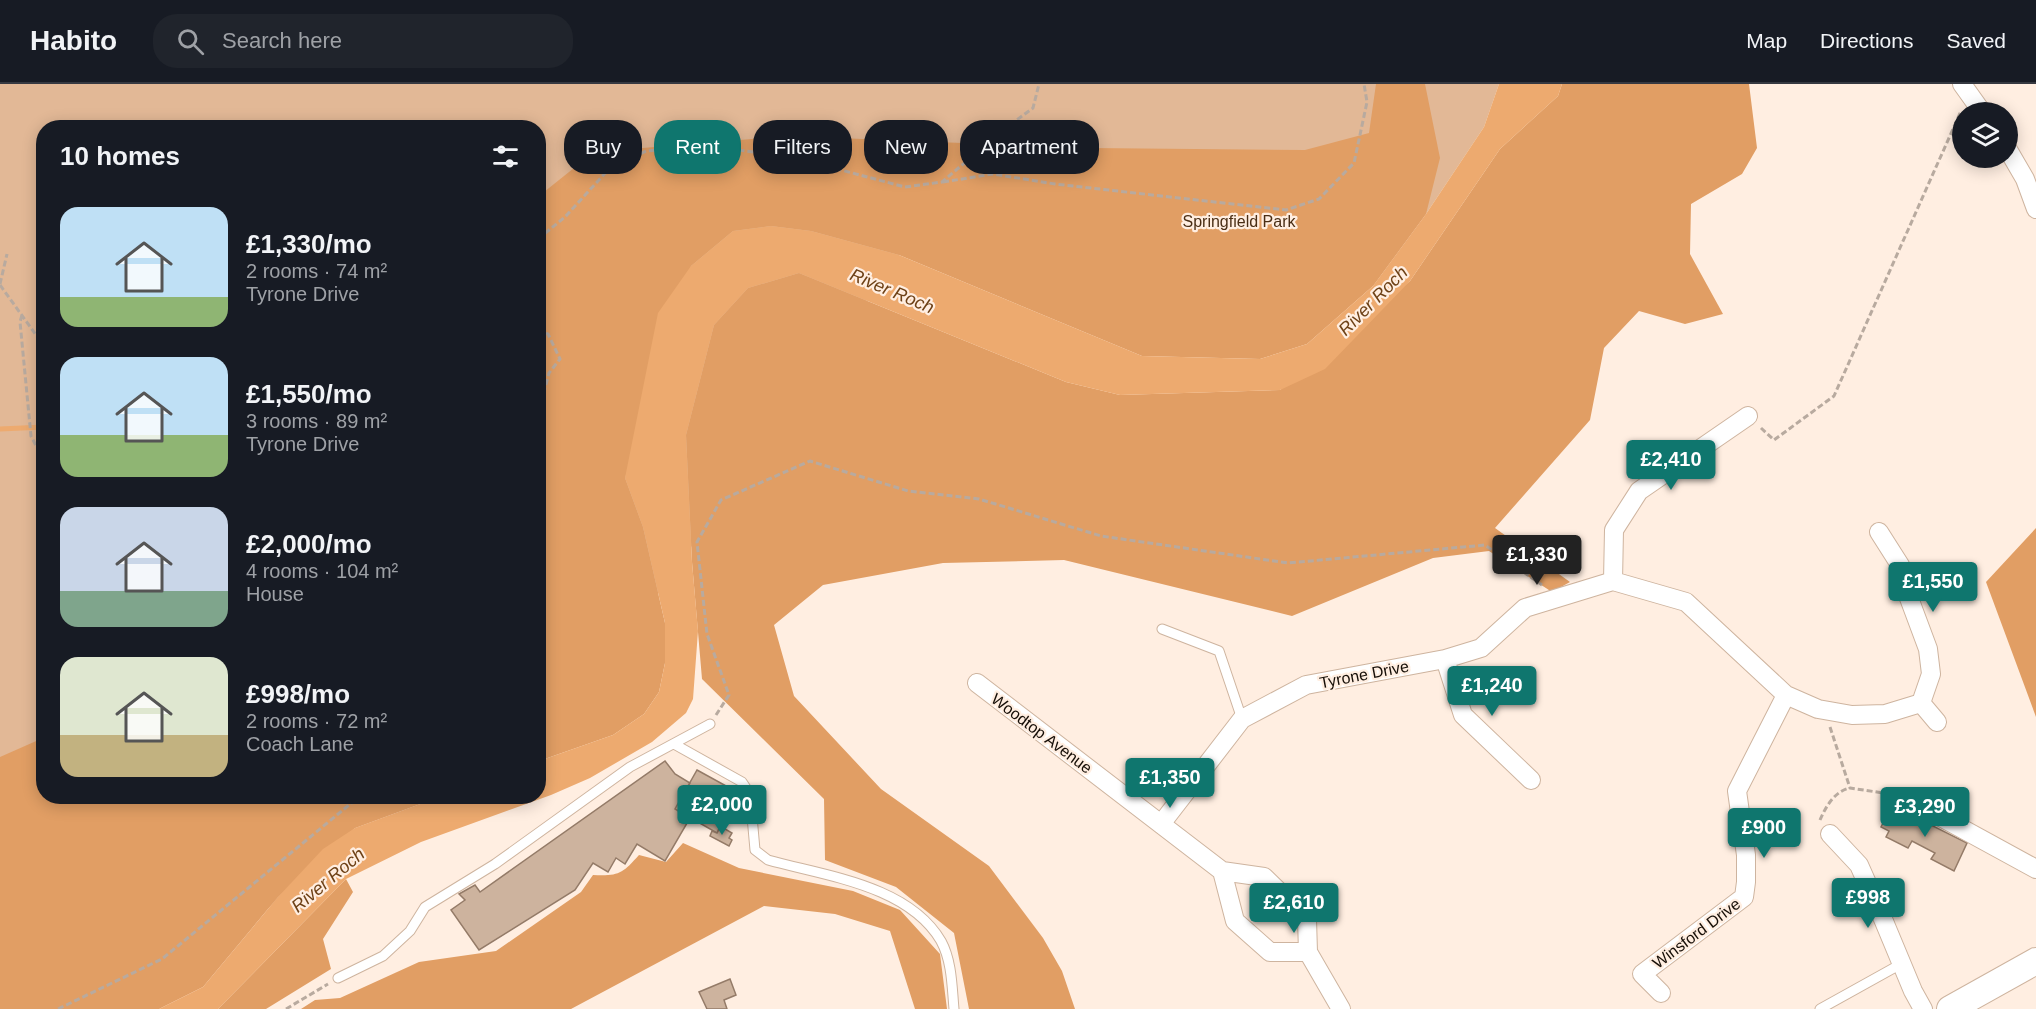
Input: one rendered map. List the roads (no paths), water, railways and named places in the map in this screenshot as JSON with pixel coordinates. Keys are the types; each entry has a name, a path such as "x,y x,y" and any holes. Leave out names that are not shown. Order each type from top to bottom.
{"main road":[{"path":"1950,1009 2036,961"}],"street":[{"path":"1965,88 1975,102"},
{"path":"2018,167 2036,209"},
{"path":"1748,416 1639,491 1614,530 1613,581 1686,602 1786,695 1827,710 1852,715 1885,714 1921,703"},
{"path":"1879,532 1900,565 1909,598 1928,649 1931,674 1921,703"},
{"name":"Tyrone Drive","path":"1161,824 1242,719 1306,686 1445,659 1480,648 1525,608 1613,581"},
{"path":"1445,659 1463,715 1531,780"},
{"name":"Woodtop Avenue","path":"977,683 1222,871 1264,877 1307,919 1308,952 1341,1009"},
{"name":"Winsford Drive","path":"1661,993 1642,974 1743,897 1746,882 1746,855 1737,791 1786,695"},
{"path":"1921,703 1937,722"},
{"path":"1906,798 2036,869"},
{"path":"1830,834 1858,866 1923,1009"},
{"path":"1222,871 1234,921 1270,952 1308,952"}],"lane":[{"path":"1162,629 1219,651 1242,719"},
{"path":"338,978 383,956 410,931 424,907 495,864 630,767 710,724"},
{"path":"674,744 742,782 750,794 755,850 768,860 870,888 902,903 925,920 941,942 950,967 954,1009"},
{"path":"1820,1009 1901,964"}],"water":[{"name":"River Roch","path":"1499,84 1562,84 1558,96 1500,149 1410,281 1325,369 1280,390 1120,395 1066,382 799,273 748,288 714,325 686,435 698,631 693,699 686,713 652,742 590,778 546,797 546,759 613,735 644,714 659,692 665,663 665,623 643,527 625,478 658,313 691,266 733,231 771,226 811,231 899,255 1142,356 1260,359 1307,344 1373,286 1426,214 1484,127"},
{"name":"River Roch","path":"420,804 526,804 421,842 346,879 218,1009 159,1009 203,987 278,897 323,849 355,828"}],"waterway":[{"path":"0,429 36,427"}],"park label":[{"name":"Springfield Park","path":"1239,221"}]}
